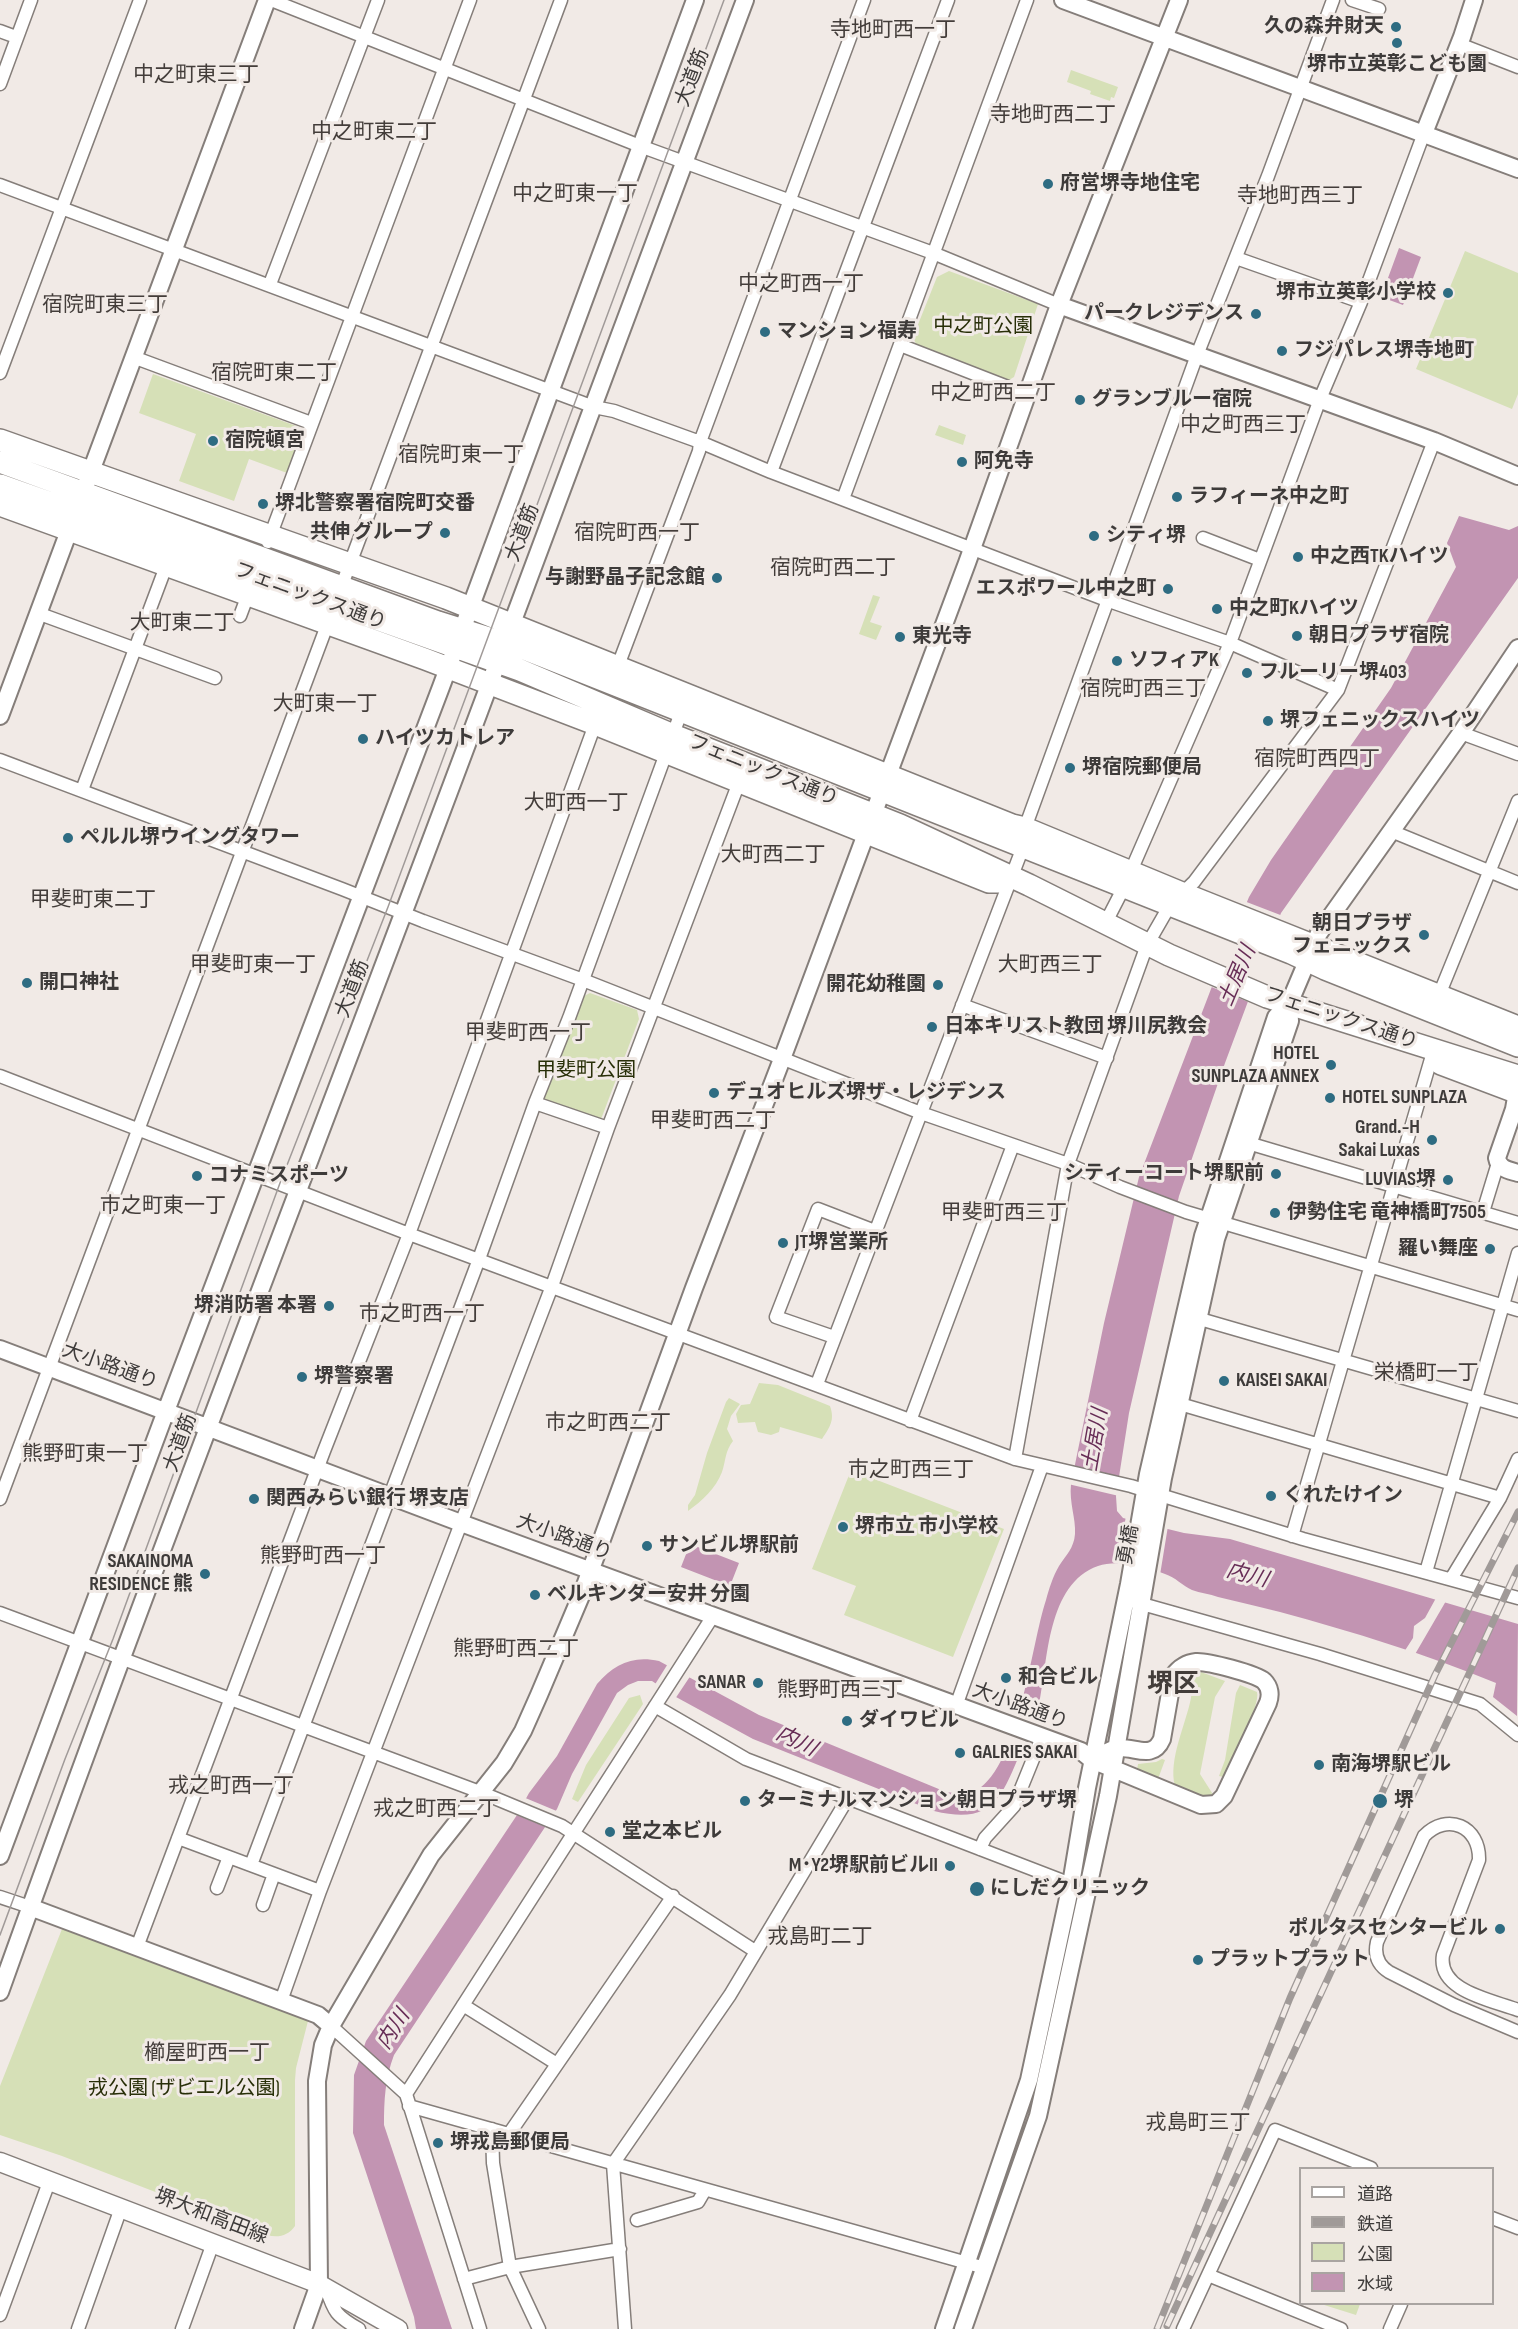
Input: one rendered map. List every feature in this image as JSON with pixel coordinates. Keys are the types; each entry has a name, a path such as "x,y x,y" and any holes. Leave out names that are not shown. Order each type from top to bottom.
{"highway":[{"path":"0,440 80,502 170,556 331,614 455,648 489,685 595,724 669,744 870,824 989,882 1000,882 1011,877"},
{"name":"フェニックス通り","path":"0,462 80,502"},
{"name":"フェニックス通り","path":"0,485 80,502 262,556 342,585 455,648 602,704 669,744"},
{"path":"0,505 80,502 270,536 469,607 508,633"},
{"name":"フェニックス通り","path":"455,648 508,633 1436,1003 1515,1030"},
{"name":"フェニックス通り","path":"1011,877 1147,945 1201,969 1267,996 1427,1052 1518,1087"}],"main road":[{"name":"堺大和高田線","path":"0,2162 322,2286 398,2329"}],"street":[{"path":"0,84 31,0"},
{"path":"0,373 140,0"},
{"path":"0,716 132,357 269,0 640,146 933,253 1059,305 1434,441 1518,476"},
{"path":"270,284 378,0"},
{"path":"240,616 470,0"},
{"path":"342,585 561,0"},
{"name":"大道筋","path":"0,1856 166,1411 362,897 696,0"},
{"name":"大道筋","path":"0,1992 209,1428 405,914 745,0"},
{"path":"614,675 699,452 700,442 791,202 864,0"},
{"path":"771,472 948,0"},
{"path":"843,499 1027,0"},
{"path":"1063,0 1518,169"},
{"path":"359,2329 339,2318 322,2286 317,2081 323,2045 331,2026 431,1855 504,1763 523,1731 590,1570 870,824 1059,305 1179,0"},
{"path":"817,1384 1011,877 1197,355 1302,88 1333,0"},
{"path":"1352,0 1379,9"},
{"path":"1105,924 1127,880 1230,642 1320,399 1361,302 1474,0"},
{"path":"0,31 16,37"},
{"path":"1459,44 1518,67"},
{"path":"0,185 594,407 614,411 700,442 771,472 1109,601 1230,642 1338,690"},
{"path":"1236,258 1361,302"},
{"path":"900,345 1026,394"},
{"path":"132,357 311,423"},
{"path":"1015,1459 1068,1164 1147,945 1176,899 1194,882 1338,690 1434,441"},
{"path":"1203,538 1260,560"},
{"path":"82,790 170,556"},
{"path":"39,614 215,678"},
{"path":"0,1499 331,614"},
{"path":"1147,1498 1180,1404 1200,1319 1215,1219 1248,1143 1290,1022 1289,1004 1303,949 1319,933 1461,733 1518,648"},
{"path":"251,1865 685,703"},
{"path":"137,1947 409,1234 602,704"},
{"path":"1461,733 1518,754"},
{"path":"0,760 583,980 921,1113 1068,1164 1120,1188 1186,1212 1518,1310"},
{"path":"281,2001 320,1891 552,1286 608,1128 742,774"},
{"path":"1436,1003 1518,801"},
{"path":"1391,831 1518,883"},
{"path":"1147,1498 1215,1219 1276,1017 1289,1004"},
{"path":"962,1005 1107,1058"},
{"path":"1292,1536 1394,1185 1427,1052"},
{"path":"0,1076 409,1234 1015,1459 1066,1472 1147,1498 1518,1598"},
{"path":"1483,1212 1498,1163 1498,1155 1514,1109 1518,1087"},
{"path":"535,1103 608,1128"},
{"path":"1248,1143 1518,1223"},
{"path":"910,1421 1013,1145"},
{"path":"1498,1163 1504,1169 1518,1173"},
{"path":"834,1337 776,1317 819,1209 874,1231"},
{"path":"1426,1572 1518,1253"},
{"path":"1200,1319 1518,1411"},
{"name":"大小路通り","path":"0,1349 461,1523 1081,1751 1092,1760 1201,1805 1216,1804 1224,1796 1267,1707 1270,1695 1268,1687 1259,1678 1205,1662 1187,1664 1173,1676 1162,1739 1158,1746 1143,1752 1118,1747"},
{"path":"1180,1404 1500,1498"},
{"path":"1451,1579 1500,1498 1518,1459"},
{"path":"956,1706 1042,1466"},
{"name":"勇橋","path":"1134,1593 1147,1498"},
{"path":"1134,1593 1480,1704 1518,1735"},
{"path":"963,2329 1038,2116 1118,1747 1134,1593"},
{"path":"944,2329 1029,2080 1071,1884 1092,1760 1134,1593"},
{"path":"0,1613 480,1792 562,1826 755,1951"},
{"path":"405,2096 713,1616"},
{"path":"658,1702 747,1759 1058,1881 1071,1884"},
{"path":"980,1849 985,1838 1014,1806 1037,1736"},
{"path":"1092,1760 1118,1747"},
{"path":"625,2329 613,2163 730,1995 848,1798"},
{"path":"1518,2010 1458,1987 1449,1981 1444,1971 1443,1955 1479,1860 1479,1852 1473,1836 1467,1830 1453,1824 1437,1826 1424,1836 1377,1942 1377,1957 1381,1966 1389,1972 1454,2006 1518,2032"},
{"path":"178,1838 320,1891"},
{"path":"217,1888 229,1857"},
{"path":"262,1905 274,1874"},
{"path":"509,2134 673,1896"},
{"path":"0,1897 318,2015 405,2096 492,2129 985,2268"},
{"path":"463,2005 557,2064"},
{"path":"405,2096 480,2329"},
{"path":"492,2129 493,2163 510,2267 539,2329"},
{"path":"1183,2329 1275,2130 1366,2167"},
{"path":"0,2315 49,2182"},
{"path":"637,2220 698,2202 705,2190"},
{"path":"78,2329 122,2208"},
{"path":"1494,2219 1518,2228"},
{"path":"182,2329 213,2243"},
{"path":"464,2279 510,2267 620,2249"},
{"path":"1208,2275 1341,2329"},
{"path":"303,2329 322,2286"},
{"path":"1390,2329 1401,2305"}],"green space":[{"path":"1071,70 1118,87 1114,98 1111,97 1110,101 1067,82"},
{"path":"1465,251 1518,273 1518,394 1512,409 1416,369"},
{"name":"中之町公園","path":"949,271 1038,304 1014,377 1009,380 916,344 913,337 937,277"},
{"name":"宿院頓宮","path":"153,374 299,427 301,433 287,473 249,459 234,501 179,481 196,434 139,413"},
{"path":"939,425 966,435 963,445 935,435"},
{"path":"873,595 880,597 870,622 882,626 876,640 859,634"},
{"name":"甲斐町公園","path":"590,993 637,1010 639,1019 601,1119 543,1097 582,997"},
{"path":"759,1383 778,1385 830,1406 831,1423 822,1439 780,1427 779,1432 771,1435 758,1432 755,1422 738,1423 736,1414 741,1405 750,1404"},
{"path":"729,1398 740,1404 731,1416 727,1429 733,1441 727,1452 722,1472 708,1494 688,1511 688,1505 695,1495 707,1453"},
{"path":"851,1470 1004,1529 953,1657 844,1615 856,1586 812,1569"},
{"path":"1201,1672 1225,1681 1215,1697 1200,1774 1214,1796 1207,1798 1175,1786 1173,1776 1176,1754 1191,1698 1190,1679"},
{"path":"1240,1685 1257,1692 1257,1699 1250,1721 1223,1777 1219,1776 1225,1760 1236,1693"},
{"path":"640,1695 643,1704 578,1802 572,1799 586,1765 629,1698"},
{"path":"1165,1760 1158,1779 1137,1770 1138,1764"},
{"name":"戎公園 (ザビエル公園)","path":"62,1929 308,2021 296,2068 295,2226 289,2232 279,2236 267,2235 62,2156 0,2135 0,2086"},
{"path":"1324,2305 1360,2305 1356,2315"}],"water":[{"path":"1399,248 1421,257 1403,305 1381,297"},
{"path":"1459,516 1509,530 1518,526 1518,578 1281,913 1225,1063 1179,1196 1129,1413 1116,1496 1117,1511 1123,1518 1184,1533 1230,1539 1518,1624 1517,1716 1493,1697 1496,1683 1470,1672 1335,1627 1195,1591 1169,1575 1157,1571 1114,1563 1098,1566 1081,1575 1059,1606 1048,1646 1038,1711 1007,1783 992,1804 982,1811 954,1814 934,1811 753,1739 676,1697 652,1681 638,1681 628,1685 617,1693 572,1774 557,1809 394,2055 391,2064 384,2107 384,2125 452,2329 416,2329 353,2133 354,2075 366,2041 517,1815 529,1793 557,1756 603,1677 617,1666 632,1660 659,1661 759,1715 946,1792 974,1792 991,1777 1013,1731 1050,1587 1074,1539 1071,1484 1104,1323 1139,1177 1249,897 1271,860 1391,688 1456,567 1447,543"},
{"path":"690,1544 739,1563 730,1586 681,1567"}],"pier":[{"path":"1244,901 1283,916 1251,1003 1209,986"},
{"path":"1072,1465 1122,1477 1119,1496 1068,1484"},
{"path":"1126,1516 1168,1526 1160,1575 1117,1566"},
{"path":"1436,1598 1446,1601 1414,1656 1404,1652 1413,1638 1414,1626 1425,1618"},
{"path":"669,1662 691,1675 675,1699 654,1686"},
{"path":"1019,1701 1041,1708 1021,1757 1002,1751"},
{"path":"523,1797 559,1812 548,1828 514,1814"}],"tram line":[{"path":"0,1935 65,1759 113,1639 280,1183 388,907 724,0"}],"railway":[{"path":"1157,2329 1290,1998 1435,1675 1518,1512"},
{"path":"1167,2326 1518,1568"}],"place":[{"name":"久の森弁財天","path":"1396,27"},
{"name":"堺市立英彰こども園","path":"1397,43"},
{"name":"府営堺寺地住宅","path":"1048,184"},
{"name":"堺市立英彰小学校","path":"1448,293"},
{"name":"パークレジデンス","path":"1256,314"},
{"name":"マンション福寿","path":"765,332"},
{"name":"フジパレス堺寺地町","path":"1282,351"},
{"name":"グランブルー宿院","path":"1080,400"},
{"name":"宿院頓宮","path":"213,441"},
{"name":"阿免寺","path":"962,462"},
{"name":"ラフィーネ中之町","path":"1177,497"},
{"name":"堺北警察署宿院町交番","path":"263,504"},
{"name":"共伸 グループ","path":"445,533"},
{"name":"シティ堺","path":"1094,536"},
{"name":"中之西TKハイツ","path":"1298,557"},
{"name":"与謝野晶子記念館","path":"717,578"},
{"name":"エスポワール中之町","path":"1168,589"},
{"name":"中之町Kハイツ","path":"1217,609"},
{"name":"朝日プラザ宿院","path":"1297,636"},
{"name":"東光寺","path":"900,637"},
{"name":"ソフィアK","path":"1117,661"},
{"name":"フルーリー堺403","path":"1247,673"},
{"name":"堺フェニックスハイツ","path":"1268,721"},
{"name":"ハイツカトレア","path":"363,739"},
{"name":"堺宿院郵便局","path":"1070,768"},
{"name":"ペルル堺ウイングタワー","path":"68,838"},
{"name":"朝日プラザ フェニックス","path":"1424,935"},
{"name":"開口神社","path":"27,983"},
{"name":"開花幼稚園","path":"938,985"},
{"name":"日本キリスト教団 堺川尻教会","path":"932,1027"},
{"name":"HOTEL SUNPLAZA ANNEX","path":"1331,1065"},
{"name":"デュオヒルズ堺ザ・レジデンス","path":"714,1093"},
{"name":"HOTEL SUNPLAZA","path":"1330,1098"},
{"name":"Grand.-H Sakai Luxas","path":"1432,1140"},
{"name":"シティーコート堺駅前","path":"1276,1174"},
{"name":"コナミスポーツ","path":"197,1176"},
{"name":"LUVIAS堺","path":"1448,1180"},
{"name":"伊勢住宅 竜神橋町7505","path":"1275,1213"},
{"name":"JT堺営業所","path":"783,1243"},
{"name":"羅い舞座","path":"1490,1249"},
{"name":"堺消防署 本署","path":"329,1306"},
{"name":"堺警察署","path":"302,1377"},
{"name":"KAISEI SAKAI","path":"1224,1381"},
{"name":"くれたけイン","path":"1271,1496"},
{"name":"関西みらい銀行 堺支店","path":"254,1499"},
{"name":"堺市立 市小学校","path":"843,1527"},
{"name":"サンビル堺駅前","path":"647,1546"},
{"name":"SAKAINOMA RESIDENCE 熊","path":"205,1574"},
{"name":"ベルキンダー安井 分園","path":"535,1595"},
{"name":"和合ビル","path":"1006,1678"},
{"name":"SANAR","path":"758,1683"},
{"name":"ダイワビル","path":"847,1721"},
{"name":"GALRIES SAKAI","path":"960,1753"},
{"name":"南海堺駅ビル","path":"1319,1765"},
{"name":"ターミナルマンション朝日プラザ堺","path":"745,1801"},
{"name":"堺","path":"1380,1801"},
{"name":"堂之本ビル","path":"610,1832"},
{"name":"M･Y2堺駅前ビルII","path":"950,1866"},
{"name":"にしだクリニック","path":"977,1889"},
{"name":"ポルタスセンタービル","path":"1500,1929"},
{"name":"プラットプラット","path":"1198,1960"},
{"name":"堺戎島郵便局","path":"438,2143"}],"district":[{"name":"寺地町西一丁","path":"893,31"},
{"name":"中之町東三丁","path":"196,76"},
{"name":"寺地町西二丁","path":"1053,116"},
{"name":"中之町東二丁","path":"374,133"},
{"name":"中之町東一丁","path":"575,195"},
{"name":"寺地町西三丁","path":"1300,197"},
{"name":"中之町西一丁","path":"801,285"},
{"name":"宿院町東三丁","path":"105,306"},
{"name":"宿院町東二丁","path":"274,374"},
{"name":"中之町西二丁","path":"993,394"},
{"name":"中之町西三丁","path":"1243,426"},
{"name":"宿院町東一丁","path":"461,456"},
{"name":"宿院町西一丁","path":"637,534"},
{"name":"宿院町西二丁","path":"833,569"},
{"name":"大町東二丁","path":"182,624"},
{"name":"宿院町西三丁","path":"1143,690"},
{"name":"大町東一丁","path":"325,705"},
{"name":"宿院町西四丁","path":"1317,760"},
{"name":"大町西一丁","path":"576,804"},
{"name":"大町西二丁","path":"773,856"},
{"name":"甲斐町東二丁","path":"93,901"},
{"name":"甲斐町東一丁","path":"253,966"},
{"name":"大町西三丁","path":"1050,966"},
{"name":"甲斐町西一丁","path":"528,1034"},
{"name":"甲斐町西二丁","path":"713,1122"},
{"name":"市之町東一丁","path":"163,1207"},
{"name":"甲斐町西三丁","path":"1004,1214"},
{"name":"市之町西一丁","path":"422,1315"},
{"name":"栄橋町一丁","path":"1426,1374"},
{"name":"市之町西二丁","path":"608,1424"},
{"name":"熊野町東一丁","path":"85,1455"},
{"name":"市之町西三丁","path":"911,1471"},
{"name":"熊野町西一丁","path":"323,1557"},
{"name":"熊野町西二丁","path":"516,1650"},
{"name":"堺区","path":"1173,1685"},
{"name":"熊野町西三丁","path":"840,1691"},
{"name":"戎之町西一丁","path":"231,1787"},
{"name":"戎之町西二丁","path":"436,1810"},
{"name":"戎島町二丁","path":"820,1938"},
{"name":"櫛屋町西一丁","path":"207,2054"},
{"name":"戎島町三丁","path":"1198,2124"}],"water label":[{"name":"土居川","path":"1238,976"},
{"name":"土居川","path":"1096,1440"},
{"name":"内川","path":"1247,1576"},
{"name":"内川","path":"796,1742"},
{"name":"内川","path":"394,2030"}]}
